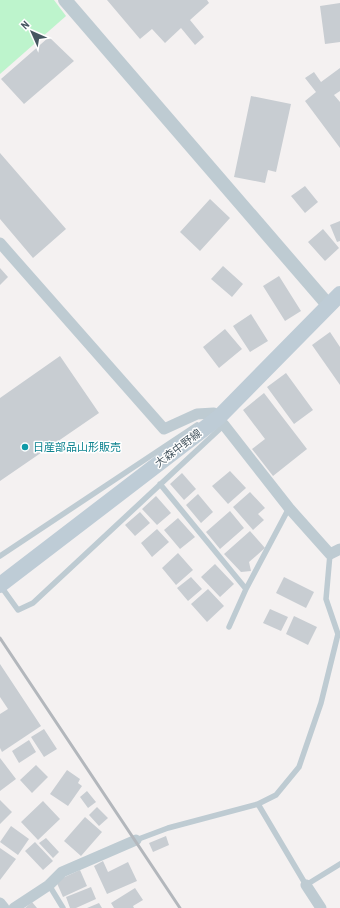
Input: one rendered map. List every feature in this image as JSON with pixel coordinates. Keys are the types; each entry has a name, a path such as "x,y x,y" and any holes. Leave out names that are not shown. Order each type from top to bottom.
{"main road":[{"name":"大森中野線","path":"0,585 218,419 340,294"}],"street":[{"path":"65,0 329,306"},
{"path":"1,246 164,429 197,414 218,419 288,508 335,551"},
{"path":"14,908 49,886 62,872 136,840"},
{"path":"306,885 321,908"},
{"path":"0,903 4,908"}],"lane":[{"path":"0,585 18,610 33,603 160,484 218,419"},
{"path":"0,556 218,419"},
{"path":"160,484 246,589"},
{"path":"229,627 246,589 288,508"},
{"path":"136,840 168,828 258,804 276,795 299,767 321,703 338,634 326,599 335,551"},
{"path":"258,804 306,885 340,864"},
{"path":"49,886 63,908"}],"green space":[{"path":"0,0 54,0 66,16 0,74"}],"building":[{"path":"107,0 207,0 209,3 190,20 204,37 195,45 181,28 165,43 152,29 140,39"},
{"path":"340,3 340,42 325,44 320,6"},
{"path":"49,37 74,61 24,104 1,79"},
{"path":"340,68 340,91 334,95 340,102 340,148 305,101 316,92 305,78 314,72 321,82"},
{"path":"251,96 291,104 276,172 268,170 265,183 234,177"},
{"path":"0,153 66,229 33,258 0,219"},
{"path":"305,186 318,202 305,213 291,196"},
{"path":"210,199 230,218 200,251 180,232"},
{"path":"340,221 340,241 337,242 330,225"},
{"path":"323,229 339,248 325,261 308,242"},
{"path":"223,266 243,284 232,297 211,279"},
{"path":"0,268 8,277 0,285"},
{"path":"279,276 301,311 285,321 263,286"},
{"path":"251,314 268,341 250,352 233,326"},
{"path":"225,329 242,349 219,368 203,347"},
{"path":"330,332 340,347 340,385 312,345"},
{"name":"日産部品山形販売","path":"60,356 99,413 0,481 0,398"},
{"path":"286,373 313,410 294,424 267,387"},
{"path":"264,393 307,449 273,476 252,449 265,439 243,410"},
{"path":"230,471 246,488 228,504 212,486"},
{"path":"182,473 196,489 184,500 170,484"},
{"path":"250,492 265,508 258,514 264,520 253,530 233,507"},
{"path":"198,494 213,512 201,523 186,505"},
{"path":"156,496 171,513 157,525 142,509"},
{"path":"230,511 244,528 220,549 206,532"},
{"path":"140,512 150,523 135,536 125,525"},
{"path":"178,518 195,537 180,549 164,530"},
{"path":"157,529 169,542 152,557 141,543"},
{"path":"250,531 265,548 249,562 251,571 241,572 224,554"},
{"path":"178,553 193,570 176,585 162,568"},
{"path":"215,564 234,584 220,597 201,577"},
{"path":"191,577 202,589 188,601 177,588"},
{"path":"284,577 314,592 306,608 276,593"},
{"path":"208,589 224,606 207,622 191,604"},
{"path":"270,609 288,617 281,631 263,623"},
{"path":"294,616 317,627 308,645 286,634"},
{"path":"0,664 41,726 2,752 0,748 0,714 8,709 0,697"},
{"path":"44,729 57,749 44,757 31,737"},
{"path":"29,740 36,752 19,763 12,751"},
{"path":"0,758 16,779 0,791"},
{"path":"36,765 48,777 32,793 20,780"},
{"path":"67,770 80,779 78,783 82,786 68,806 50,794"},
{"path":"87,791 96,802 88,808 80,797"},
{"path":"0,800 12,812 0,824"},
{"path":"43,801 60,819 38,840 21,822"},
{"path":"97,807 108,818 99,826 89,815"},
{"path":"85,817 102,832 81,856 64,841"},
{"path":"11,826 29,839 18,855 0,842"},
{"path":"166,836 169,845 153,852 149,843"},
{"path":"46,838 59,852 53,858 39,843"},
{"path":"35,842 53,861 43,870 25,851"},
{"path":"0,848 16,859 0,880"},
{"path":"103,861 108,872 128,862 137,881 107,894 94,866"},
{"path":"80,870 87,886 63,897 56,881"},
{"path":"91,887 96,899 76,908 70,908 66,897"},
{"path":"135,888 143,900 133,906 134,908 114,908 111,903"},
{"path":"32,902 37,908 25,908"},
{"path":"99,903 102,908 87,908"}],"railway":[{"path":"0,638 180,908"}],"place":[{"name":"日産部品山形販売","path":"25,447"}]}
